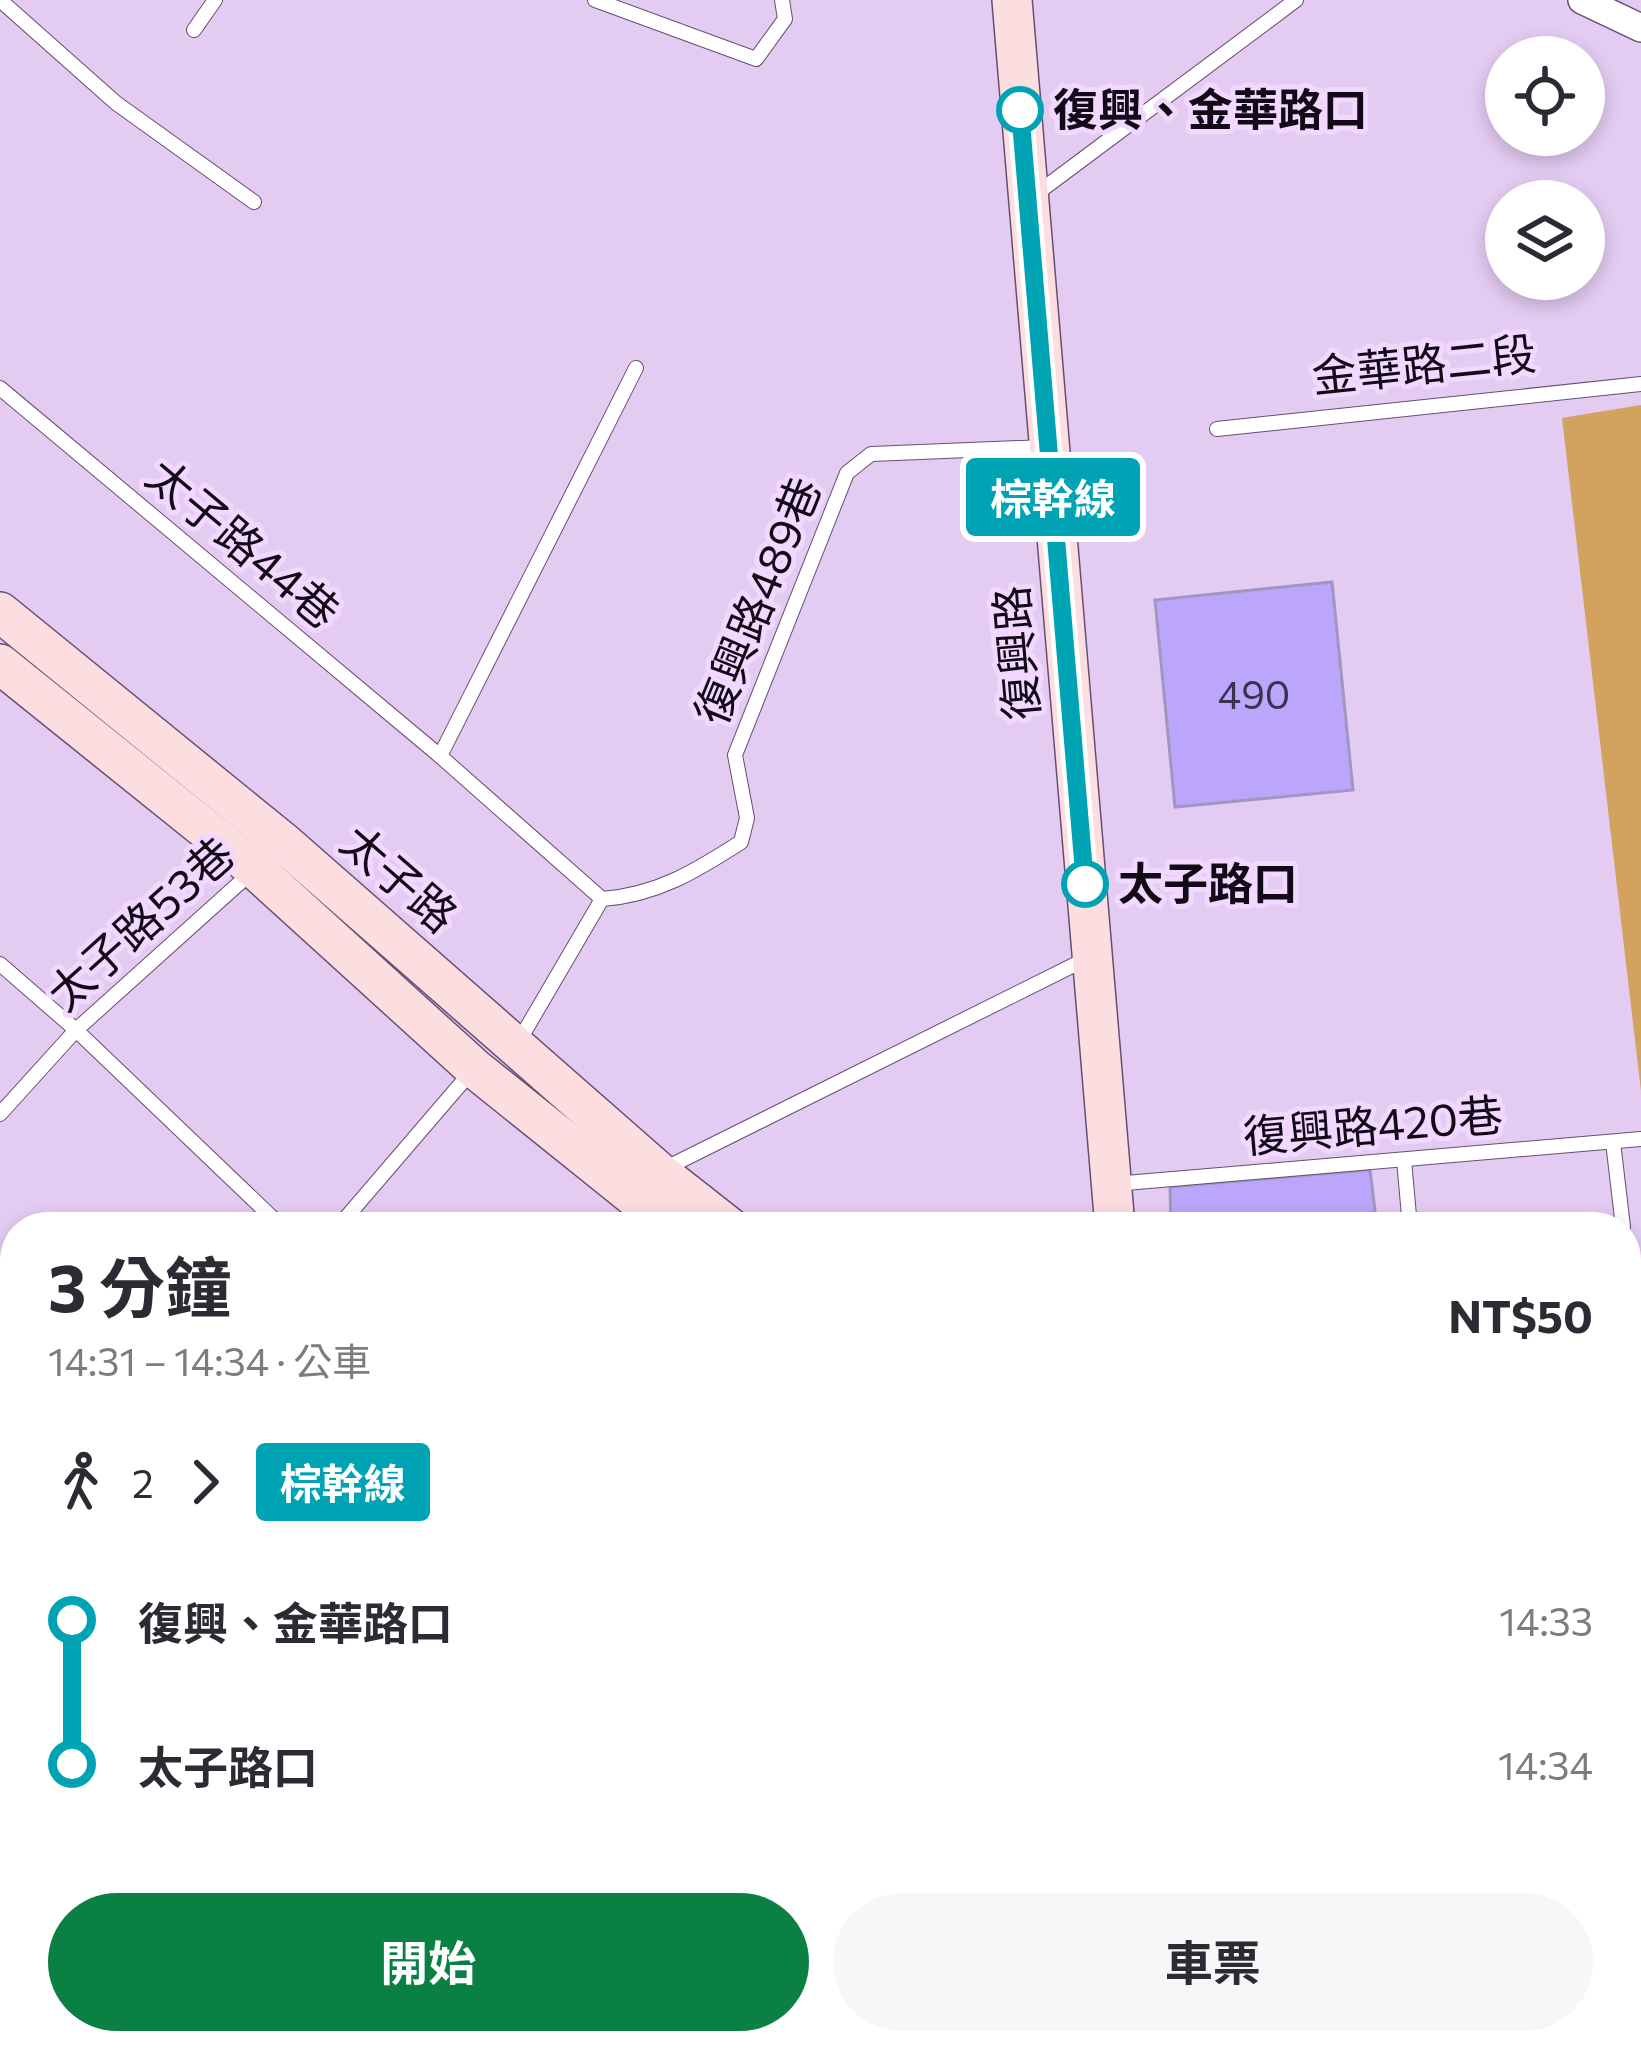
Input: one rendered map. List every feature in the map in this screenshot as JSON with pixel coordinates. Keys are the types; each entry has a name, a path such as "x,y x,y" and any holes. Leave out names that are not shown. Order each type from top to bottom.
{"street":[{"name":"復興路","path":"1012,0 1114,1212"},
{"path":"1582,0 1641,28"},
{"name":"太子路","path":"0,612 270,856 474,1068 654,1212"},
{"name":"太子路","path":"0,664 270,856 517,1044 710,1212"}],"lane":[{"path":"0,0 116,104 254,202"},
{"path":"194,30 215,0"},
{"path":"595,0 756,59 785,20 782,0"},
{"path":"1027,201 1296,0"},
{"path":"440,756 637,368"},
{"name":"金華路二段","path":"1217,429 1641,384"},
{"name":"太子路44巷","path":"0,388 440,756 602,899"},
{"name":"復興路489巷","path":"602,899 633,897 686,878 741,842 748,818 735,755 847,473 871,454 1050,447"},
{"name":"太子路53巷","path":"0,1114 76,1030 270,856"},
{"path":"517,1044 602,899"},
{"path":"659,1172 1091,956"},
{"path":"0,964 266,1212"},
{"path":"351,1212 474,1068"},
{"name":"復興路420巷","path":"1112,1184 1641,1139"},
{"path":"1613,1142 1621,1212"},
{"path":"1404,1160 1409,1212"}],"shaded area":[{"path":"1641,405 1641,1091 1562,418"}],"building":[{"path":"1332,582 1353,790 1175,807 1155,600"},
{"path":"1370,1170 1375,1212 1171,1212 1170,1187"}],"bus line":[{"name":"棕幹線","path":"1020,110 1085,884"}],"place":[{"name":"復興、金華路口","path":"1020,110"},
{"name":"太子路口","path":"1085,884"}]}
